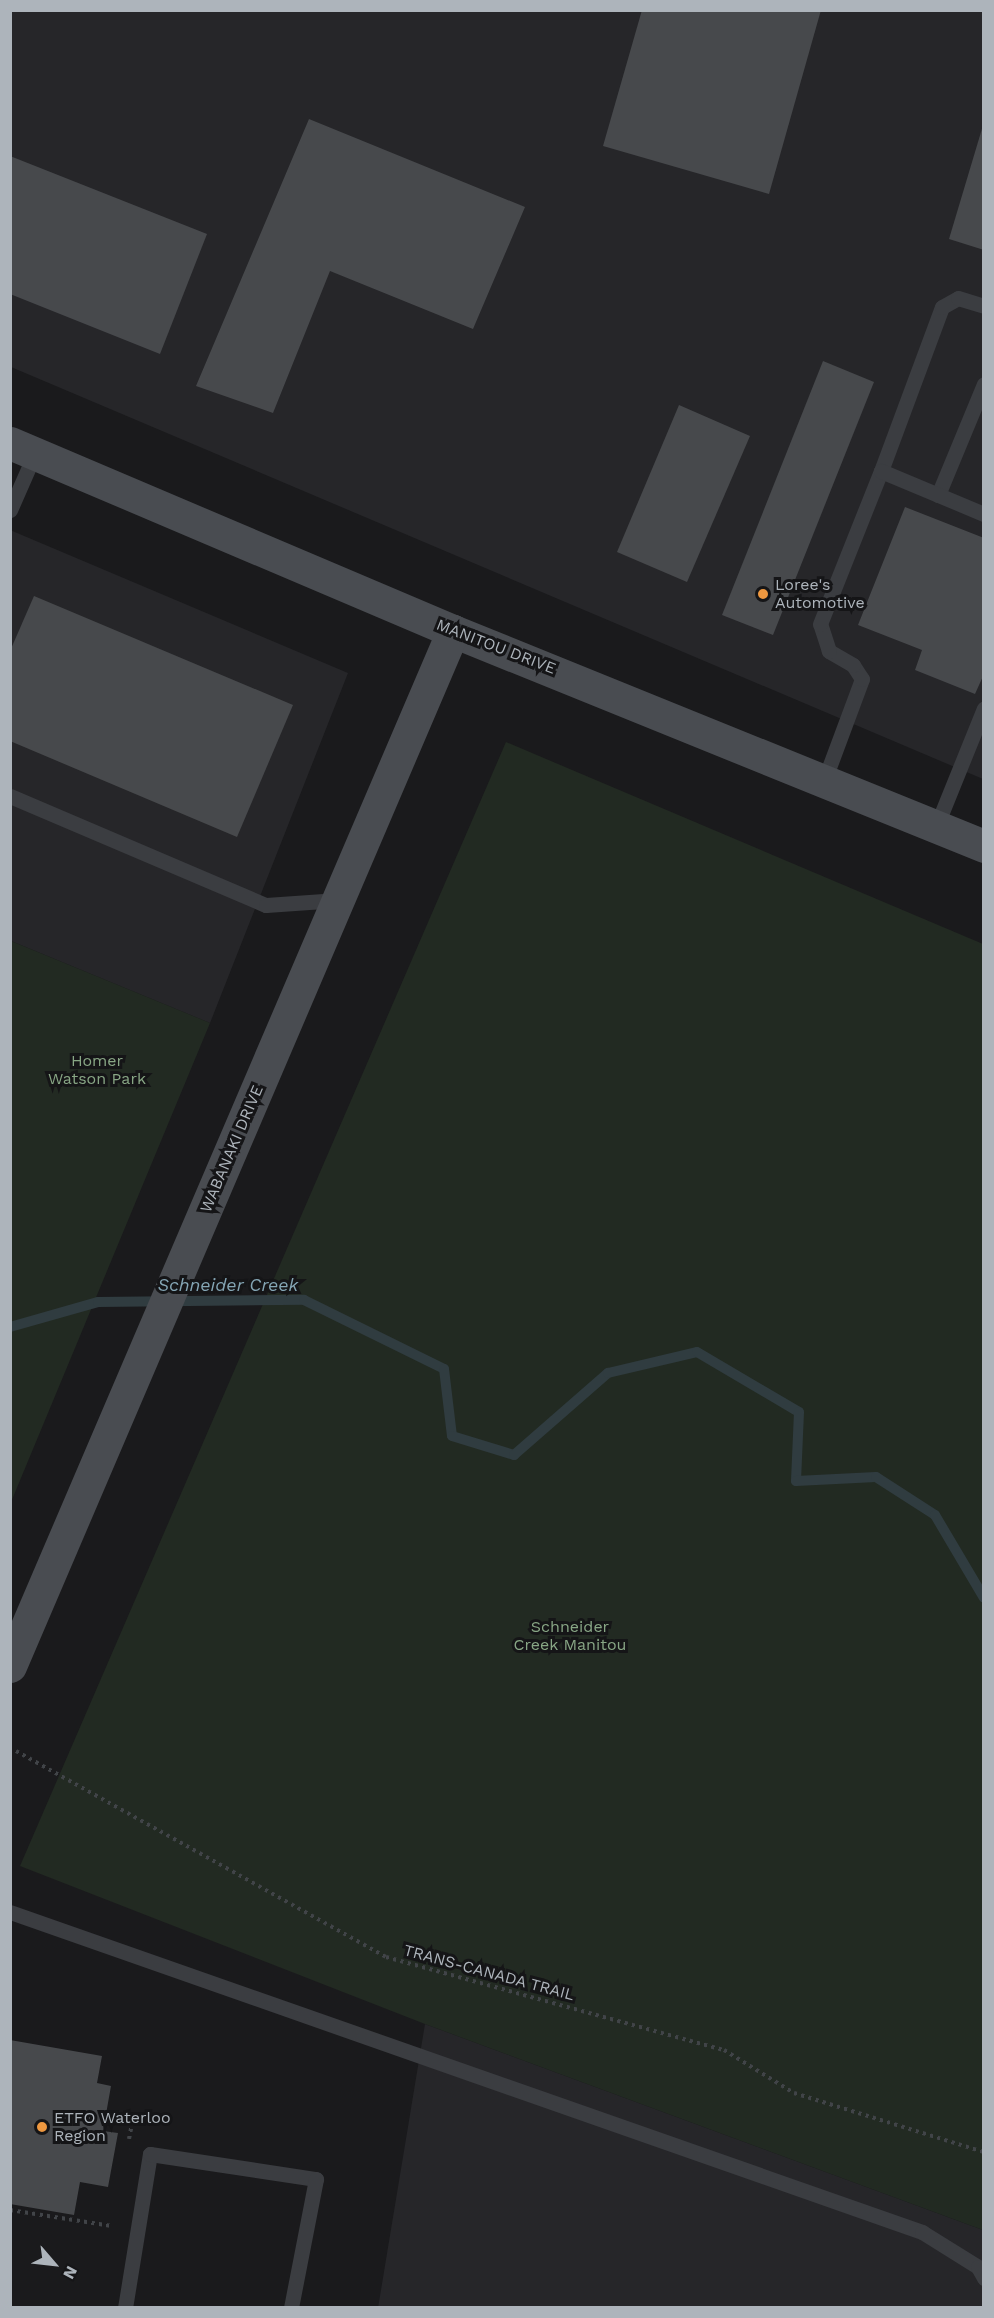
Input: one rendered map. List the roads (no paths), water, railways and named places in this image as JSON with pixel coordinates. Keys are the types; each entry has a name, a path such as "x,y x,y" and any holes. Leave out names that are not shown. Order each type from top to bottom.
{"street":[{"name":"MANITOU DRIVE","path":"23,448 453,631 984,846"},
{"name":"WABANAKI DRIVE","path":"10,1666 128,1401 196,1234 453,631"}],"lane":[{"path":"824,781 862,680 853,665 829,651 820,624 881,471 942,307 951,298 984,306"},
{"path":"938,495 984,384"},
{"path":"10,510 23,448"},
{"path":"881,471 984,514"},
{"path":"936,827 984,708"},
{"path":"10,796 266,905 338,900"},
{"path":"10,1912 922,2232 978,2267 984,2278"},
{"path":"125,2307 150,2154 316,2179 291,2307"}],"waterway":[{"name":"Schneider Creek","path":"10,1327 98,1302 304,1300 444,1369 452,1436 514,1455 608,1373 697,1352 799,1412 796,1481 876,1477 935,1515 984,1598"}],"place":[{"name":"Loree's Automotive","path":"763,594"},
{"name":"ETFO Waterloo Region","path":"42,2127"}],"park label":[{"name":"Homer Watson Park","path":"97,1070"},
{"name":"Schneider Creek Manitou","path":"570,1636"}]}
